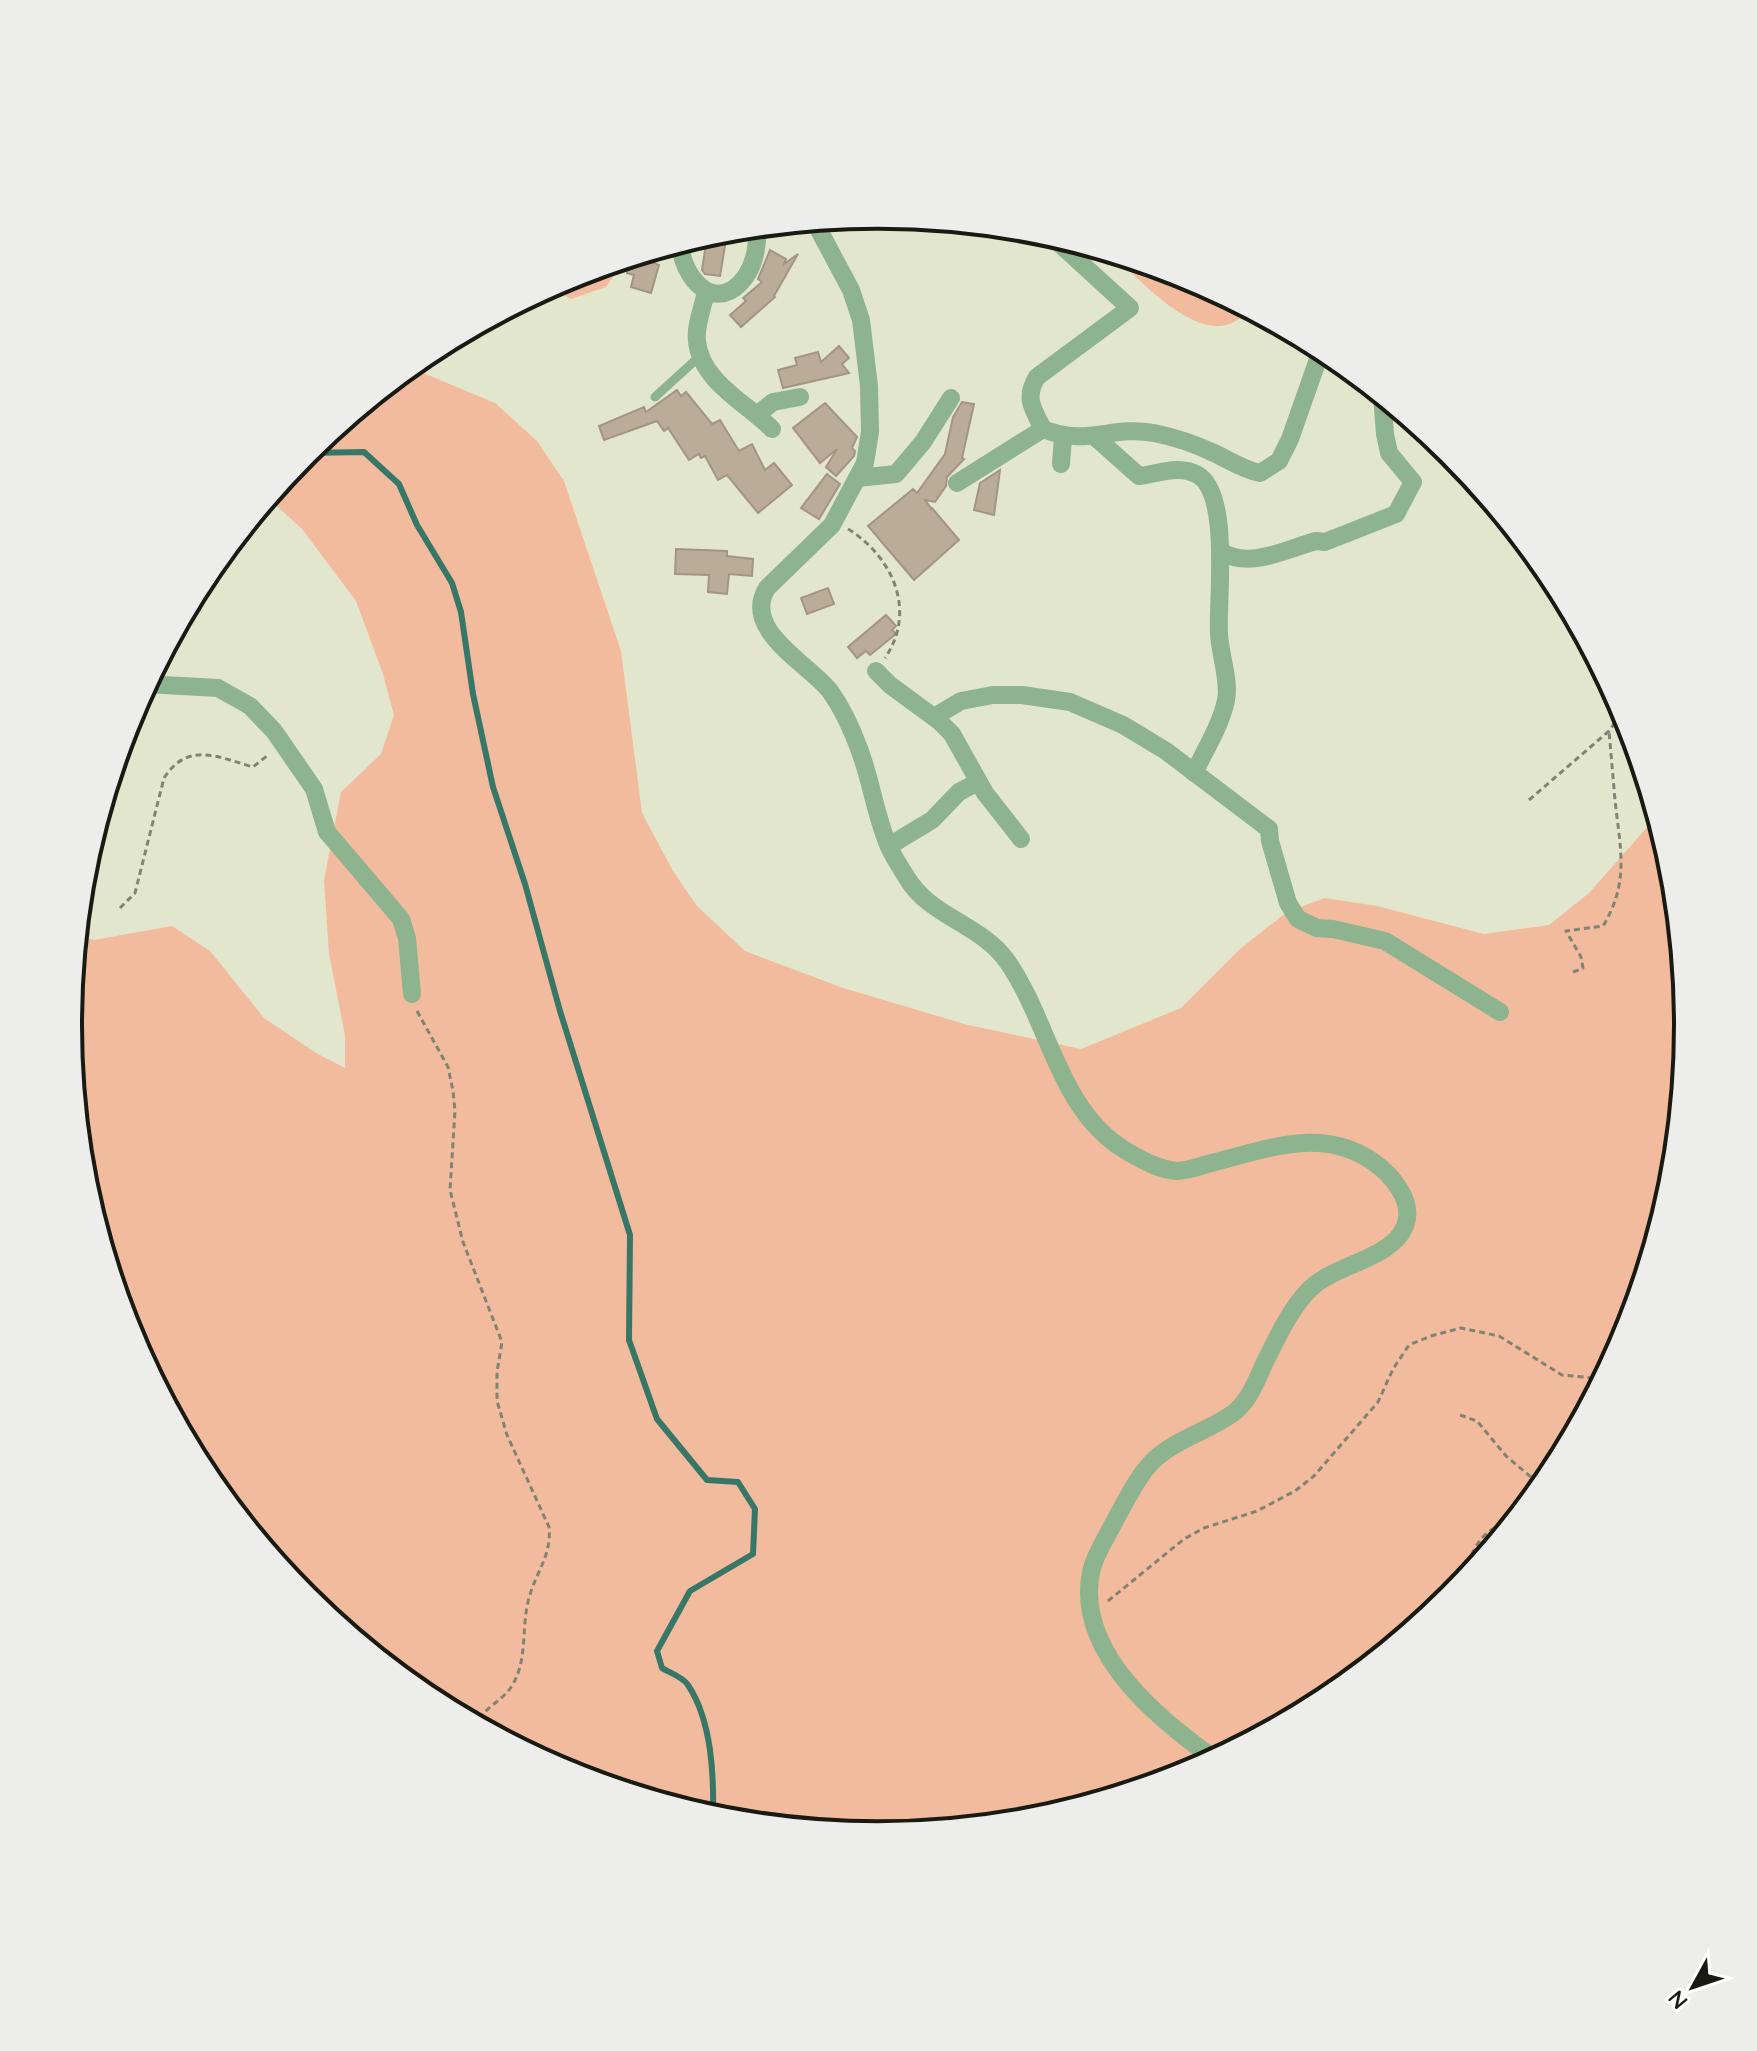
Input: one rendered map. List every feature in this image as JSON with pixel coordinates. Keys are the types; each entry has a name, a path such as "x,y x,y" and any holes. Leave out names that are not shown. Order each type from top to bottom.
{"street":[{"path":"820,232 851,290 861,320 869,386 870,432 865,463 835,520 767,588 760,608 770,630 786,651 828,689 848,721 863,758 889,846 913,889 926,902 979,934 1006,959 1024,989 1075,1098 1095,1127 1121,1148 1148,1163 1178,1171 1286,1144 1314,1141 1342,1145 1373,1161 1400,1187 1407,1212 1407,1222 1400,1235 1381,1251 1328,1275 1309,1290 1276,1341 1251,1392 1233,1414 1186,1437 1154,1459 1132,1490 1091,1569 1091,1615 1102,1643 1149,1708 1204,1752"},
{"path":"683,254 687,271 706,292 724,293 748,274 756,254 757,239"},
{"path":"1069,252 1130,308 1037,377 1030,388 1031,406 1043,429 1063,437 1094,436 1113,431 1152,432 1210,451 1253,472 1266,471 1279,461 1290,439 1317,361"},
{"path":"706,292 696,339 701,355 730,394 758,414 772,429"},
{"path":"758,414 773,402 800,397"},
{"path":"857,478 896,474 923,442 951,398"},
{"path":"1222,552 1230,557 1253,559 1316,541 1325,542 1396,514 1413,482 1389,453 1383,410"},
{"path":"957,483 1043,429"},
{"path":"1094,436 1139,476 1169,469 1198,475 1209,487 1216,503 1222,552 1217,608 1221,657 1228,689 1226,701 1194,773"},
{"path":"1061,464 1063,437"},
{"path":"876,671 952,734 978,782 1021,839"},
{"path":"159,685 218,688 250,706 279,738 314,789 327,832 401,919 407,938 412,994"},
{"path":"934,717 961,701 993,695 1022,695 1070,702 1123,725 1269,829 1288,903 1298,919 1317,928 1385,941 1500,1012"},
{"path":"889,846 932,820 959,792 978,782"}],"lane":[{"path":"655,397 701,355"}],"path":[{"path":"835,520 873,549 885,563 896,588 900,623 898,635 876,671"},
{"path":"1529,800 1615,723"},
{"path":"1573,972 1583,968 1581,957 1566,931 1603,926 1619,888 1622,843 1609,731"},
{"path":"120,908 135,893 164,778 174,763 184,756 204,754 253,767 266,759 279,738"},
{"path":"412,994 417,1012 448,1067 453,1091 450,1190 463,1242 502,1342 497,1372 497,1401 507,1435 549,1527 547,1558 529,1598 521,1667 507,1693 481,1715"},
{"path":"1091,1615 1184,1539 1204,1528 1257,1511 1295,1491 1314,1476 1378,1402 1393,1369 1409,1345 1461,1328 1499,1336 1562,1375 1593,1378"},
{"path":"1460,1415 1477,1421 1506,1456 1533,1479"},
{"path":"1471,1557 1481,1537 1495,1528"}],"shaded area":[{"path":"1128,269 1242,317 1229,324 1215,326 1199,322 1166,303"},
{"path":"615,274 606,287 571,299 563,295"},
{"path":"423,373 495,403 537,441 564,481 621,651 642,813 673,871 697,906 745,951 843,988 968,1025 1081,1049 1181,1008 1240,949 1287,912 1325,898 1377,906 1484,934 1549,925 1589,893 1649,825 1668,922 1675,1026 1668,1129 1648,1232 1633,1282 1593,1378 1541,1468 1477,1551 1442,1589 1363,1657 1321,1688 1231,1740 1135,1780 1085,1795 1034,1807 931,1820 878,1822 775,1815 723,1807 622,1780 526,1740 480,1715 436,1688 353,1624 315,1589 247,1510 216,1468 164,1378 124,1282 109,1232 97,1181 84,1078 82,1026 87,938 94,940 172,926 210,951 264,1018 316,1053 345,1068 345,1035 329,954 324,880 341,792 381,754 394,715 383,674 356,601 302,529 276,505 315,462 353,427"}],"building":[{"path":"725,244 720,276 705,274 702,270 705,248"},
{"path":"770,250 786,259 784,264 798,254 775,297 741,327 730,315 746,301 743,298 762,282 758,279"},
{"path":"654,261 659,265 651,293 631,287 634,275 627,273 628,269"},
{"path":"839,346 849,358 842,364 849,373 783,388 778,370 797,365 795,358 818,352 821,362"},
{"path":"677,390 681,396 686,392 712,424 720,420 739,451 752,444 765,470 774,463 792,485 758,513 727,475 718,480 705,456 701,458 699,454 689,460 668,428 664,431 657,421 604,440 599,426 644,407 646,412"},
{"path":"962,402 974,404 964,459 947,477 946,486 935,502 925,500 930,510 932,508 959,540 914,580 868,526 913,489 917,493 945,454 953,417"},
{"path":"825,403 857,437 852,448 854,456 836,476 826,467 837,449 820,463 793,428"},
{"path":"1000,470 994,515 974,510 980,483"},
{"path":"827,474 840,484 819,519 801,508"},
{"path":"676,549 727,551 727,556 753,559 752,576 729,574 727,594 708,592 709,575 675,574"},
{"path":"828,588 834,604 807,614 801,598"},
{"path":"886,615 896,626 892,630 896,634 870,655 866,651 857,658 848,647"}],"waterway":[{"path":"325,453 364,452 399,484 417,525 452,583 461,612 473,694 493,787 630,1235 629,1340 657,1419 707,1480 738,1482 755,1509 753,1554 690,1591 657,1651 662,1668 688,1685 702,1715 710,1749 713,1805"}]}
